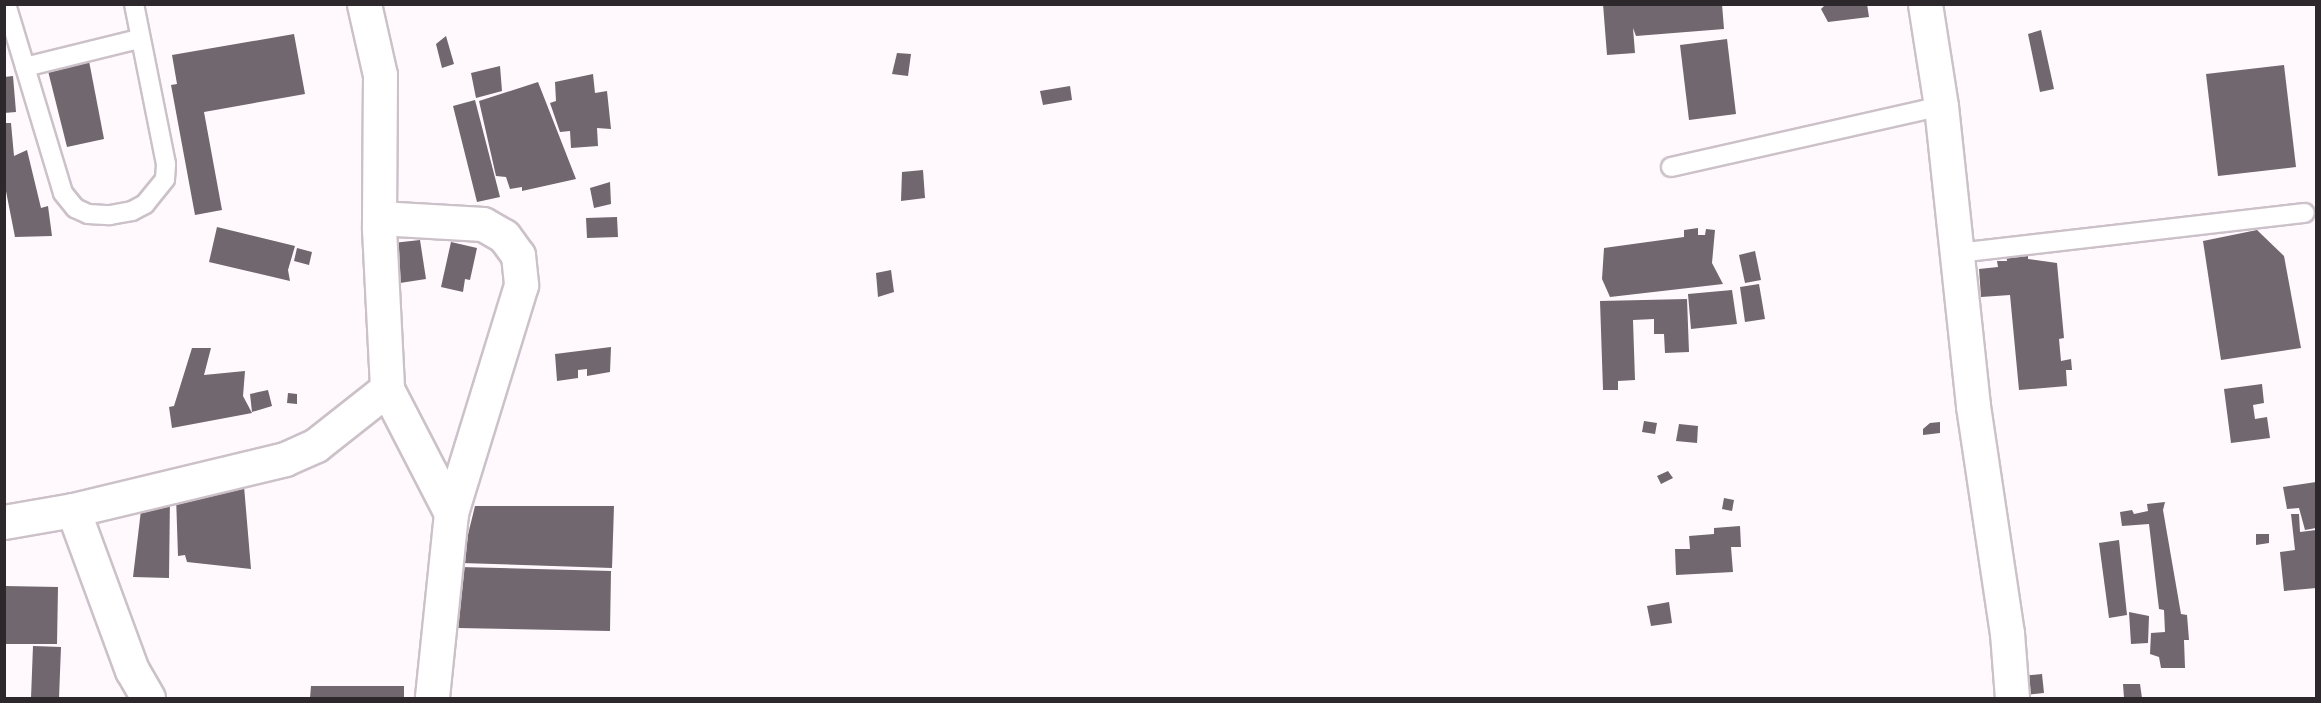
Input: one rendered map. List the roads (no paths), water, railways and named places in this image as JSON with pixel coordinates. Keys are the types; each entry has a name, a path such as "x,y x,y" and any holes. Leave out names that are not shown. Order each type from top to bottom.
{"street":[{"path":"364,4 380,75 379,218 387,389 451,513"},
{"path":"1925,4 1941,106 2012,699"},
{"path":"379,218 483,224 504,236 518,255 521,285 451,513 432,699"},
{"path":"4,522 73,510 285,459 316,445 387,389"},
{"path":"73,510 132,670 148,699"}],"lane":[{"path":"6,4 63,193 75,208 88,214 132,212 157,190 165,179 166,164 139,39 134,4"},
{"path":"25,67 139,39"},
{"path":"1671,167 1941,106"},
{"path":"1958,253 2305,213"}]}
